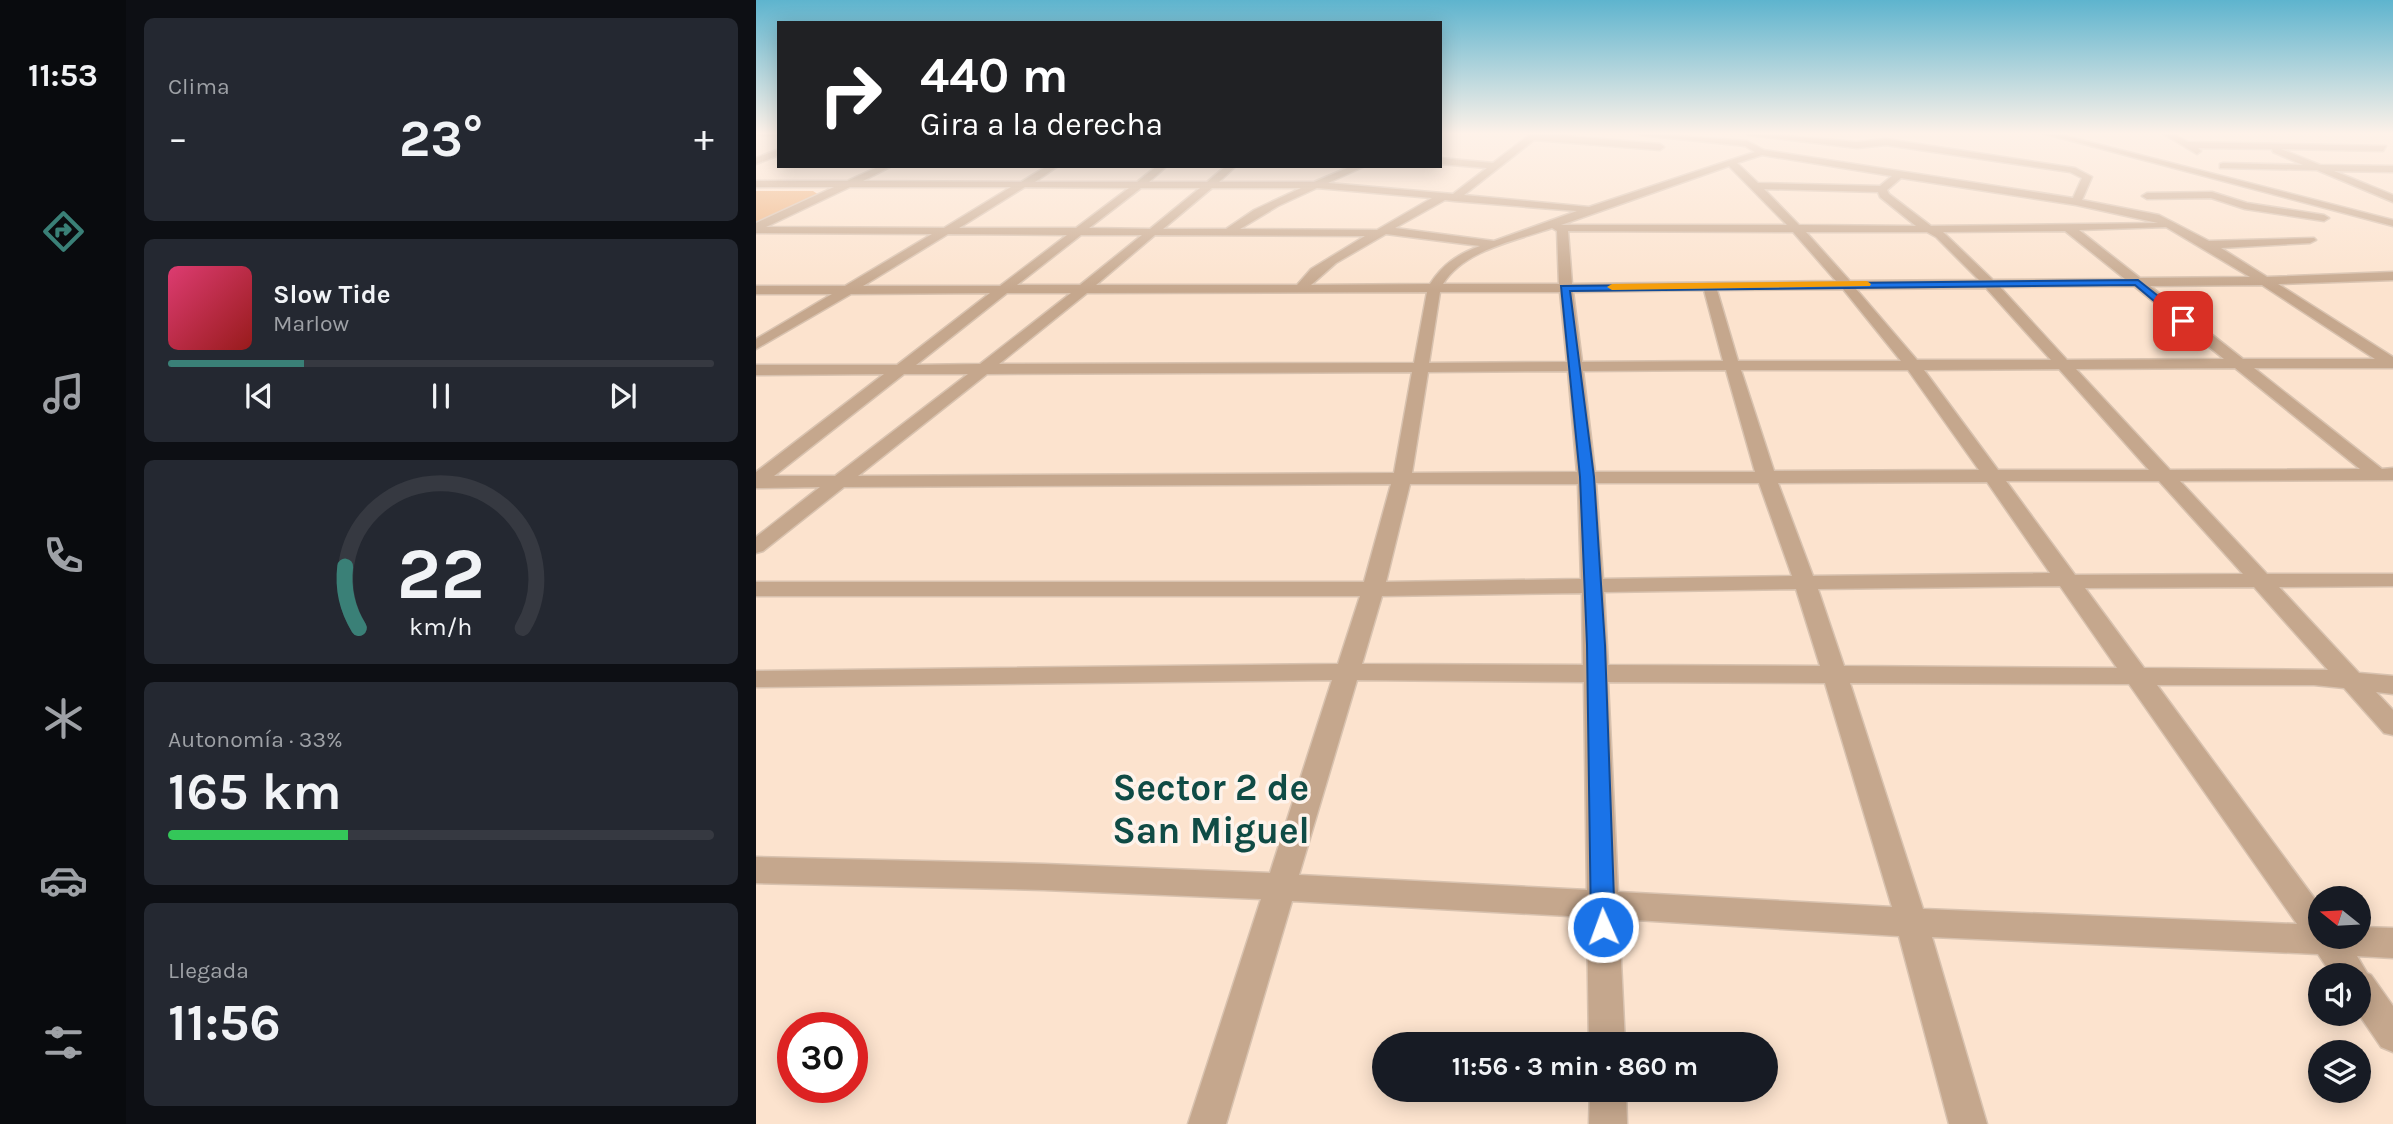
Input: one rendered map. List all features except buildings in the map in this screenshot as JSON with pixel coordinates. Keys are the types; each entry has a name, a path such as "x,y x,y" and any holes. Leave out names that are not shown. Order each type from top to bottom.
{"street":[{"path":"756,228 845,185"},
{"path":"756,345 1021,185"},
{"path":"756,481 1137,185"},
{"path":"756,547 981,371 1207,185"},
{"path":"1230,231 1242,222 1315,185"},
{"path":"1321,185 1591,210"},
{"path":"1301,288 1326,264 1466,185"},
{"path":"1207,1124 1373,589 1402,478 1434,288 1446,269 1457,260 1656,185"},
{"path":"1756,186 1882,189 1886,185"},
{"path":"1968,185 2143,213 2208,245 2393,363"},
{"path":"2076,202 2083,185"},
{"path":"2248,185 2393,223"},
{"path":"2259,185 2269,191"},
{"path":"2358,185 2393,202"},
{"path":"1756,186 1911,363 2308,914"},
{"path":"1882,189 1892,203 1940,235 1988,282 2393,726"},
{"path":"2368,190 2393,190"},
{"path":"2147,196 2212,195 2245,205 2393,229"},
{"path":"2357,214 2393,202"},
{"path":"1542,228 1929,229 2174,226"},
{"path":"756,228 1381,232 1494,244"},
{"path":"1562,228 1564,288 1587,477 1596,672 1607,1032"},
{"path":"2069,228 2236,362 2388,478"},
{"path":"2208,245 2309,240 2294,234"},
{"path":"756,290 1085,287 1564,288 2266,281 2393,276"},
{"path":"1709,285 1767,477 1836,675 1912,922 1968,1124"},
{"path":"756,370 2393,363"},
{"path":"756,481 2165,475 2388,478"},
{"path":"756,589 1373,589 1805,583 2393,580"},
{"path":"756,679 1596,672 2314,677 2393,685"},
{"path":"756,870 976,873 1912,922 2308,935"},
{"path":"2371,941 2393,943"},
{"path":"2371,1003 2393,1035"},
{"path":"1608,1102 1608,1124"}],"shaded area":[{"path":"756,191 813,191 819,195 756,223"}],"slow traffic":[{"path":"1612,287 1867,284"}],"district":[{"name":"Sector 2 de San Miguel","path":"1211,808"}],"route":[{"path":"1603,927 1596,645 1587,477 1564,288 2138,282 2183,321"}]}
